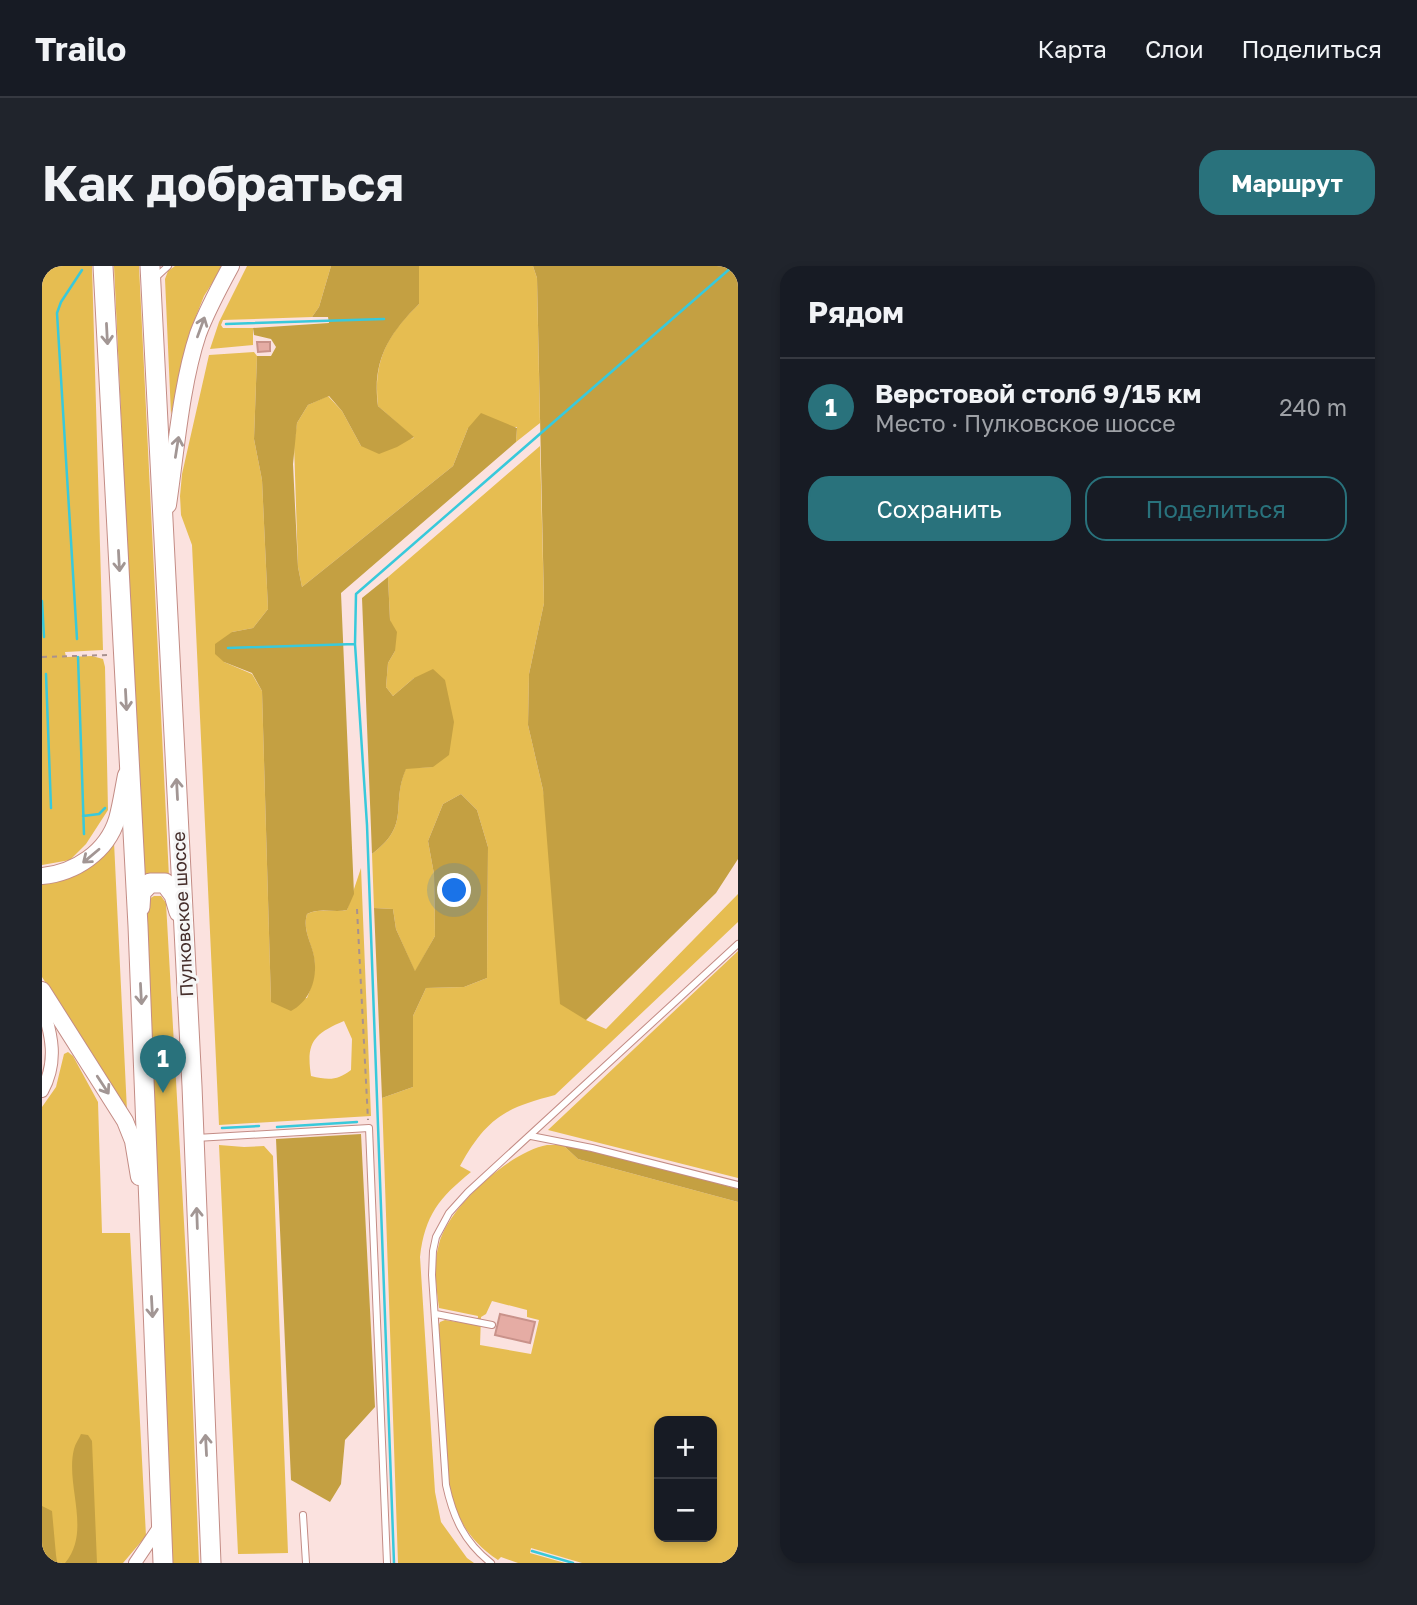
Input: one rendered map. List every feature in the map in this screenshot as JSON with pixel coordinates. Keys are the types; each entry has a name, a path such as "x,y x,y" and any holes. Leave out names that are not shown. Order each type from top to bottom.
{"highway":[{"path":"103,266 138,926 163,1563"},
{"name":"Пулковское шоссе","path":"150,275 184,931 212,1563"},
{"path":"138,926 141,892 150,883 165,883 174,895 184,931"}],"main road":[{"path":"164,539 190,367 206,313 231,266"},
{"path":"42,876 55,875 78,866 103,846 117,820 129,759"},
{"path":"42,990 125,1121 133,1141 139,1183 148,1209"}],"street":[{"path":"42,1005 53,1042 53,1060 42,1091"},
{"path":"135,1563 163,1523"}],"lane":[{"path":"150,275 168,266"},
{"path":"491,1563 470,1544 459,1527 446,1485 432,1275 436,1237 449,1213 468,1192 738,944"},
{"path":"194,1139 369,1128 387,1563"},
{"path":"531,1136 592,1147 738,1185"},
{"path":"436,1314 492,1325"},
{"path":"303,1515 306,1563"}],"path":[{"path":"42,657 109,654"},
{"path":"357,909 369,1128"}],"shaded area":[{"path":"42,266 92,266 103,650 65,652 66,657 92,656 103,659 108,810 86,844 70,860 42,865"},
{"path":"114,266 139,266 169,877 159,873 143,876"},
{"path":"175,266 223,266 204,296 189,334 171,415 165,279 168,271"},
{"path":"247,266 331,266 319,307 312,317 223,320 223,328 253,328 253,345 210,349 219,322"},
{"path":"331,266 419,266 419,304 399,327 385,350 380,362 377,390 378,406 414,437 379,454 361,446 342,411 329,396 308,405 297,423 293,464 298,567 302,587 453,466 468,428 481,413 517,428 516,442 341,593 354,894 347,910 307,914 306,928 315,960 314,977 309,993 291,1011 271,1002 262,691 252,673 224,662 215,654 215,644 232,632 253,628 268,609 262,480 254,439 257,356 271,356 276,347 271,339 254,335 253,328 329,323 328,317 312,317 319,307"},
{"path":"419,266 533,266 537,278 540,423 516,442 517,427 468,428 453,466 302,587 298,567 294,444 297,423 308,405 328,396 342,411 361,446 414,438 378,406 377,390 380,362 385,350 398,327 419,304"},
{"path":"533,266 738,266 738,859 716,893 586,1020 560,1004 543,790 528,725 529,674 544,603 537,278"},
{"path":"254,352 257,356 254,439 262,480 268,609 253,628 232,632 224,662 252,674 262,691 271,1002 307,998 315,965 306,929 307,914 347,910 361,868 371,1116 219,1125 192,545 181,515 180,496 182,474 209,355","holes":["344,1021 352,1039 351,1070 332,1079 311,1076 311,1048 319,1035"]},
{"path":"540,446 544,603 529,674 528,725 543,790 586,1020 606,1029 738,894 738,922 555,1095 509,1111 488,1126 460,1166 471,1172 450,1190 435,1209 422,1242 420,1257 435,1492 441,1522 467,1558 474,1563 398,1563 382,1098 413,1087 413,1016 426,988 464,987 487,978 488,847 477,810 461,794 443,804 428,841 434,874 435,936 415,972 396,929 393,909 374,908 372,854 392,833 396,824 406,768 433,767 414,678 393,696 386,687 388,663 395,651 388,577"},
{"path":"388,577 390,620 397,632 395,651 388,663 386,687 393,696 414,678 433,669 445,680 454,722 449,755 433,767 406,769 396,824 384,843 372,854 362,598"},
{"path":"461,794 477,810 488,847 487,978 464,987 426,988 413,1016 413,1087 382,1098 374,908 393,909 396,929 415,971 435,936 434,874 428,841 443,804"},
{"path":"114,842 127,1111 42,977 42,881 83,870"},
{"path":"161,896 166,903 189,1311 199,1563 172,1563 147,907 149,899"},
{"path":"738,951 738,1178 548,1130"},
{"path":"68,1052 73,1056 98,1102 102,1233 130,1233 146,1536 123,1563 42,1563 42,1107 56,1087 64,1054"},
{"path":"361,1134 375,1407 345,1440 341,1484 330,1502 291,1480 276,1139"},
{"path":"219,1145 264,1146 273,1156 288,1553 238,1554"},
{"path":"563,1145 578,1159 738,1202 738,1563 582,1563 531,1548 530,1553 565,1563 518,1563 501,1557 498,1560 481,1547 459,1516 448,1480 438,1327 440,1322 445,1320 477,1325 478,1316 439,1308 437,1252 445,1229 468,1198 499,1169 532,1149","holes":["492,1301 527,1310 527,1317 539,1320 531,1354 480,1345 481,1317 486,1314"]},
{"path":"563,1145 593,1149 738,1189 738,1202 578,1159"},
{"path":"81,1434 88,1435 92,1441 97,1563 65,1563 77,1537 72,1463"},
{"path":"42,1506 52,1511 57,1562 61,1563 42,1563"}],"building":[{"path":"257,342 270,342 270,351 258,352"},
{"path":"500,1314 535,1322 530,1343 495,1335"}],"waterway":[{"path":"228,648 355,644 356,594 733,266"},
{"path":"77,639 57,313 82,270"},
{"path":"226,324 384,319"},
{"path":"42,601 44,637"},
{"path":"355,644 367,825 394,1563"},
{"path":"78,657 84,834"},
{"path":"46,674 51,808"},
{"path":"83,816 99,814 105,808"},
{"path":"277,1127 357,1122"},
{"path":"222,1128 259,1126"},
{"path":"532,1551 573,1563"}],"place":[{"name":"Верстовой столб 9/15 км","path":"163,1093"}]}
